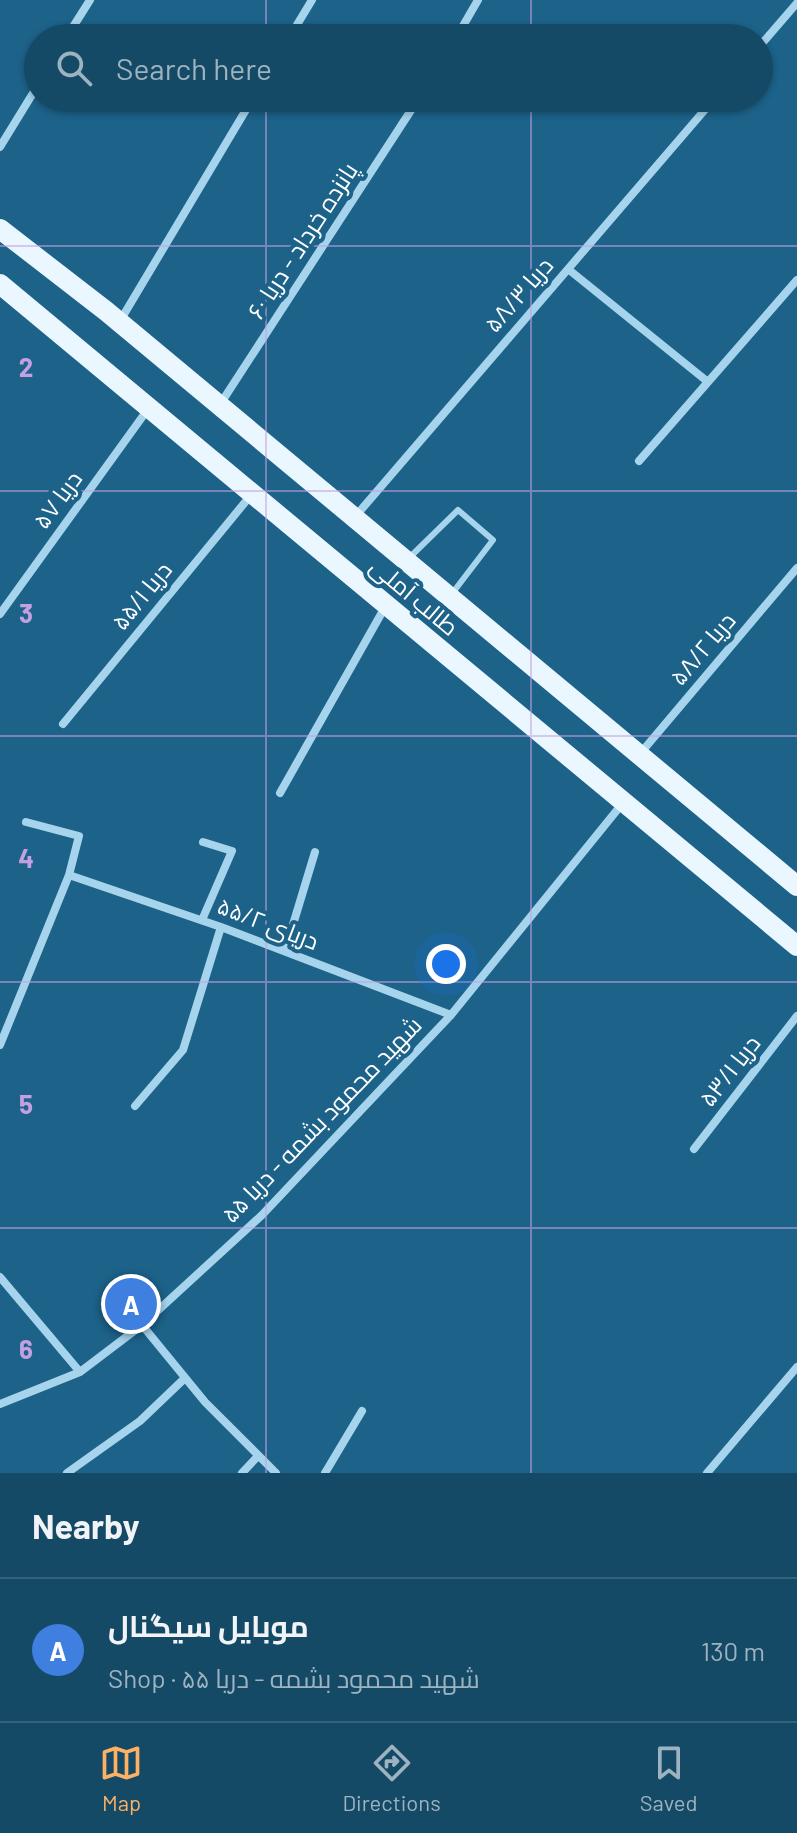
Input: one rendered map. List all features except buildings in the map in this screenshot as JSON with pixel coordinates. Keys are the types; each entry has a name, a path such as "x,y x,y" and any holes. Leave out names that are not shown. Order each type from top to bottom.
{"main road":[{"name":"طالب آملی","path":"0,229 120,322 797,886"},
{"name":"طالب آملی","path":"0,284 622,804 797,946"}],"street":[{"path":"75,24 90,0"},
{"path":"297,24 312,0"},
{"path":"464,24 478,0"},
{"path":"773,31 797,3"},
{"path":"0,147 24,108"},
{"path":"120,322 245,112"},
{"name":"پانزده خرداد - دریا ۶۰","path":"219,406 410,112"},
{"name":"دریا ۵۸/۳","path":"354,519 703,112"},
{"path":"568,269 708,382"},
{"path":"639,461 797,280"},
{"name":"دریا ۵۷","path":"0,614 149,408"},
{"name":"دریا ۵۵/۱","path":"63,724 252,495"},
{"name":"دریا ۵۸/۲","path":"639,755 797,568"},
{"path":"280,793 385,607"},
{"name":"شهید محمود بشمه - دریا ۵۵","path":"0,1404 80,1372 142,1325 262,1215 451,1015 622,804"},
{"path":"0,1045 69,875 79,836 26,822"},
{"path":"202,920 232,851 203,842"},
{"path":"285,951 315,852"},
{"name":"دریای ۵۵/۲","path":"69,875 202,920 451,1015"},
{"path":"135,1106 183,1050 221,927"},
{"name":"دریا ۵۳/۱","path":"694,1149 797,1016"},
{"path":"0,1277 80,1372"},
{"path":"142,1325 185,1378 276,1473"},
{"path":"707,1473 797,1367"},
{"path":"67,1473 140,1421 185,1378"},
{"path":"325,1473 362,1411"},
{"path":"242,1473 258,1456"}],"lane":[{"path":"405,562 458,510 493,540 448,598"}],"place":[{"name":"موبایل سیگنال","path":"131,1304"}]}
